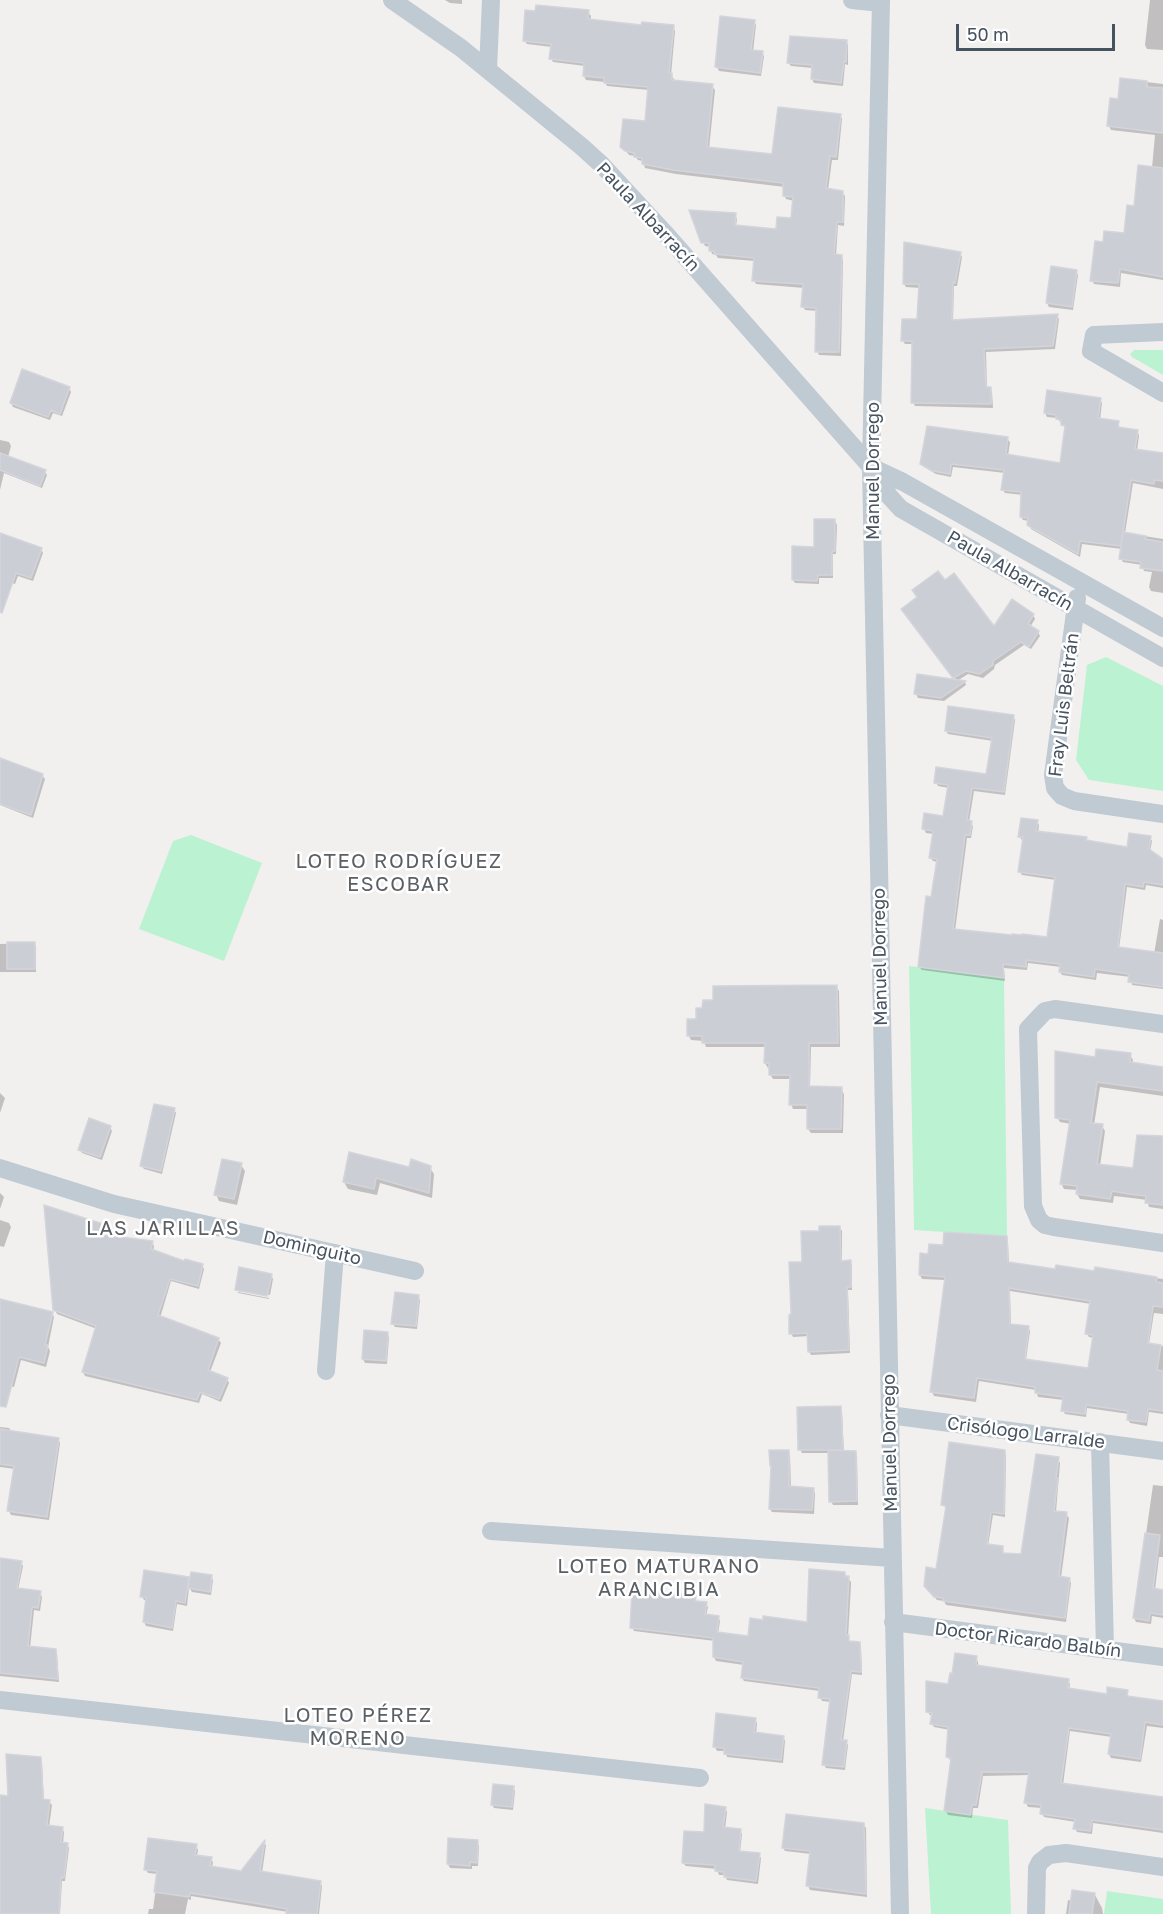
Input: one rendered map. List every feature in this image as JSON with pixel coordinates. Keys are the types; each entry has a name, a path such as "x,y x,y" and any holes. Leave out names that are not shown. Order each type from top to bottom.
{"street":[{"name":"Paula Albarracín","path":"392,0 461,48 581,146 623,188 871,468 901,509 1163,658"},
{"path":"488,70 491,0"},
{"path":"852,0 881,2"},
{"name":"Manuel Dorrego","path":"881,2 871,468 900,1914"},
{"path":"1163,332 1094,335 1091,351 1163,393"},
{"name":"Paula Albarracín","path":"871,468 903,482 1163,628"},
{"name":"Fray Luis Beltrán","path":"1079,581 1053,775 1055,788 1062,796 1074,801 1163,814"},
{"path":"1163,1024 1055,1009 1045,1011 1028,1029 1033,1206 1039,1220 1045,1225 1054,1227 1163,1243"},
{"name":"Dominguito","path":"0,1168 114,1204 415,1271"},
{"path":"326,1371 335,1253"},
{"name":"Crisólogo Larralde","path":"889,1415 1163,1450"},
{"path":"1100,1442 1105,1650"},
{"path":"491,1531 892,1558"},
{"name":"Doctor Ricardo Balbín","path":"893,1622 1163,1657"},
{"path":"0,1700 700,1778"},
{"path":"1036,1914 1036,1875 1040,1862 1049,1855 1066,1853 1163,1867"}],"green space":[{"path":"1134,350 1163,350 1163,375 1132,357 1130,354"},
{"path":"1106,657 1163,686 1163,791 1089,780 1076,760 1087,665"},
{"path":"191,835 262,863 224,961 139,929 173,841"},
{"path":"909,966 1004,978 1007,1236 914,1230"},
{"path":"925,1808 1008,1820 1011,1914 931,1914"},
{"path":"1107,1891 1163,1899 1163,1914 1104,1914"}],"building":[{"path":"536,5 589,10 588,19 641,25 642,22 674,25 669,73 672,73 672,80 713,84 707,147 772,154 778,107 841,114 836,157 830,156 826,188 843,191 843,222 837,222 834,254 842,255 839,352 815,352 816,308 801,307 803,284 752,281 754,258 714,254 714,251 709,251 709,243 701,243 689,210 736,213 735,225 776,229 777,217 791,218 793,197 783,196 783,183 673,170 642,164 642,158 634,157 634,153 620,147 623,119 645,121 648,87 604,83 604,78 583,76 584,63 549,59 551,44 523,41 525,10 535,11"},
{"path":"720,16 755,20 751,50 763,51 760,73 715,67"},
{"path":"790,36 847,40 846,62 844,61 841,83 811,79 812,65 787,63"},
{"path":"1120,78 1147,81 1147,87 1163,88 1163,133 1107,126 1110,98 1118,99"},
{"path":"1138,165 1163,168 1163,277 1120,269 1118,283 1090,281 1095,241 1103,242 1104,231 1124,233 1127,205 1134,206"},
{"path":"904,242 961,252 955,283 953,282 952,320 1058,314 1053,346 984,349 986,387 991,387 991,404 911,403 912,341 901,341 902,319 917,319 919,284 903,284"},
{"path":"1051,266 1077,270 1072,307 1046,303"},
{"path":"22,369 70,387 60,414 51,410 48,417 10,403"},
{"path":"1047,390 1101,398 1098,418 1119,421 1118,427 1138,430 1135,449 1163,453 1163,481 1154,480 1154,484 1131,480 1121,546 1080,541 1078,554 1027,525 1028,518 1020,517 1021,492 1001,490 1004,470 951,464 950,474 933,471 920,464 927,426 1008,437 1006,454 1060,463 1065,426 1061,425 1061,420 1056,419 1056,415 1044,413"},
{"path":"0,453 46,470 40,486 0,470"},
{"path":"814,519 835,519 832,575 818,575 817,581 792,580 792,546 814,547"},
{"path":"1123,532 1163,542 1163,571 1140,568 1141,562 1119,559"},
{"path":"0,533 42,548 31,578 16,573 2,613 0,612"},
{"path":"938,571 945,580 954,573 994,626 1012,599 1034,614 1028,624 1039,631 1029,647 1021,642 993,661 993,665 980,674 966,671 953,678 901,609 917,597 912,590"},
{"path":"917,674 966,681 941,698 914,694"},
{"path":"948,706 1014,715 1004,792 972,788 967,820 972,821 970,835 965,835 953,929 1047,937 1055,877 1018,872 1023,837 1018,837 1021,818 1038,820 1036,831 1087,837 1086,840 1127,847 1129,833 1151,836 1149,849 1163,859 1163,885 1144,882 1143,887 1125,884 1118,947 1163,953 1163,987 1128,982 1129,974 1095,969 1094,977 1059,972 1060,964 1026,960 1026,967 1003,964 1004,978 918,967 926,896 931,897 937,859 929,858 933,831 922,829 924,813 943,816 948,785 934,783 936,767 986,774 992,738 945,731"},
{"path":"0,758 43,774 31,815 0,804"},
{"path":"7,942 35,942 35,969 7,969"},
{"path":"837,985 838,1043 809,1043 809,1086 842,1087 841,1129 807,1129 807,1105 789,1105 790,1075 769,1075 769,1063 764,1063 765,1043 702,1043 702,1036 687,1036 687,1019 696,1019 696,1008 702,1008 703,1000 713,1000 713,986"},
{"path":"1096,1049 1131,1053 1130,1062 1163,1067 1163,1091 1097,1082 1091,1123 1103,1124 1097,1164 1133,1168 1137,1135 1163,1136 1163,1205 1145,1203 1146,1196 1112,1191 1110,1199 1076,1194 1077,1186 1060,1184 1070,1120 1055,1118 1055,1051 1095,1057"},
{"path":"154,1104 175,1108 161,1171 140,1166"},
{"path":"89,1118 111,1126 100,1157 78,1150"},
{"path":"349,1152 409,1167 411,1159 431,1166 429,1193 376,1178 374,1189 343,1182"},
{"path":"222,1159 242,1163 234,1199 214,1195"},
{"path":"44,1205 103,1224 104,1235 153,1241 151,1249 184,1261 185,1259 203,1264 198,1286 170,1279 158,1315 219,1338 208,1370 228,1378 219,1399 200,1392 197,1400 82,1372 96,1326 53,1310"},
{"path":"819,1226 840,1226 841,1261 851,1260 851,1287 847,1287 849,1350 808,1352 807,1333 789,1334 789,1315 791,1314 789,1262 802,1262 801,1231 819,1231"},
{"path":"944,1232 1007,1236 1008,1262 1055,1269 1056,1265 1094,1271 1095,1267 1157,1277 1156,1282 1163,1283 1163,1307 1153,1306 1148,1343 1161,1345 1157,1370 1163,1371 1163,1411 1148,1409 1146,1422 1127,1420 1128,1411 1086,1405 1085,1414 1061,1411 1063,1397 1035,1393 1035,1387 977,1378 974,1398 930,1392 945,1277 919,1275 920,1253 928,1254 929,1244 943,1245","holes":["1009,1288 1090,1301 1085,1334 1093,1335 1088,1368 1025,1359 1029,1326 1010,1324"]},
{"path":"239,1267 272,1274 267,1296 235,1290"},
{"path":"395,1292 419,1295 416,1326 391,1324"},
{"path":"0,1299 53,1312 45,1345 48,1345 44,1363 19,1357 6,1407 0,1406"},
{"path":"364,1330 388,1332 386,1361 362,1359"},
{"path":"841,1406 843,1450 798,1450 797,1407"},
{"path":"0,1429 59,1438 47,1517 7,1511 14,1466 0,1464"},
{"path":"949,1442 1005,1450 1004,1514 991,1512 987,1544 1003,1546 1003,1553 1021,1554 1036,1454 1059,1457 1054,1511 1067,1512 1059,1576 1070,1578 1065,1618 943,1601 943,1598 934,1597 924,1586 926,1567 936,1569 946,1506 941,1505"},
{"path":"769,1450 789,1450 789,1486 814,1488 812,1510 769,1509 771,1466"},
{"path":"828,1450 856,1451 857,1501 829,1502"},
{"path":"1145,1533 1160,1535 1153,1588 1163,1590 1163,1615 1150,1613 1149,1621 1133,1618"},
{"path":"0,1558 22,1561 17,1588 41,1591 38,1608 32,1607 28,1646 56,1649 58,1679 0,1673"},
{"path":"809,1569 845,1572 845,1576 849,1576 846,1635 849,1635 849,1641 860,1642 861,1672 851,1671 841,1740 847,1740 844,1767 822,1765 830,1699 818,1698 819,1688 741,1678 743,1662 713,1657 713,1638 630,1628 632,1590 696,1595 695,1601 707,1602 705,1614 719,1616 717,1632 748,1636 750,1618 763,1620 763,1616 807,1622"},
{"path":"144,1570 189,1577 185,1603 176,1601 172,1628 143,1622 146,1597 140,1597"},
{"path":"191,1572 212,1575 210,1592 188,1588"},
{"path":"955,1653 977,1656 976,1665 1069,1679 1068,1688 1107,1694 1107,1687 1128,1690 1127,1696 1163,1701 1163,1725 1145,1722 1140,1759 1108,1754 1111,1734 1069,1728 1061,1783 1163,1797 1163,1830 1092,1820 1090,1831 1073,1829 1075,1819 1040,1814 1041,1805 1024,1803 1029,1772 982,1772 976,1805 972,1805 970,1815 944,1811 951,1758 946,1757 948,1727 930,1724 932,1713 926,1712 926,1681 948,1684"},
{"path":"716,1713 756,1718 754,1732 784,1736 781,1760 724,1754 724,1748 713,1747"},
{"path":"6,1754 41,1757 43,1799 50,1800 47,1825 63,1827 61,1842 68,1843 64,1878 61,1877 59,1914 0,1914 0,1795 8,1796"},
{"path":"493,1784 514,1786 512,1807 491,1805"},
{"path":"705,1804 726,1807 723,1827 741,1829 739,1851 760,1853 756,1881 724,1877 724,1872 715,1871 715,1865 682,1863 684,1831 704,1832"},
{"path":"786,1814 864,1823 866,1894 806,1886 810,1851 782,1848"},
{"path":"148,1838 197,1844 195,1855 212,1857 210,1866 241,1871 265,1840 260,1871 321,1881 317,1914 286,1914 287,1909 260,1904 190,1893 189,1897 154,1892 157,1871 144,1870"},
{"path":"448,1838 478,1840 477,1863 470,1862 470,1866 447,1864"},
{"path":"1072,1890 1095,1893 1092,1914 1069,1914"}],"district":[{"name":"LOTEO RODRÍGUEZ ESCOBAR","path":"399,874"},
{"name":"LAS JARILLAS","path":"163,1229"},
{"name":"LOTEO MATURANO ARANCIBIA","path":"659,1578"},
{"name":"LOTEO PÉREZ MORENO","path":"358,1728"}]}
